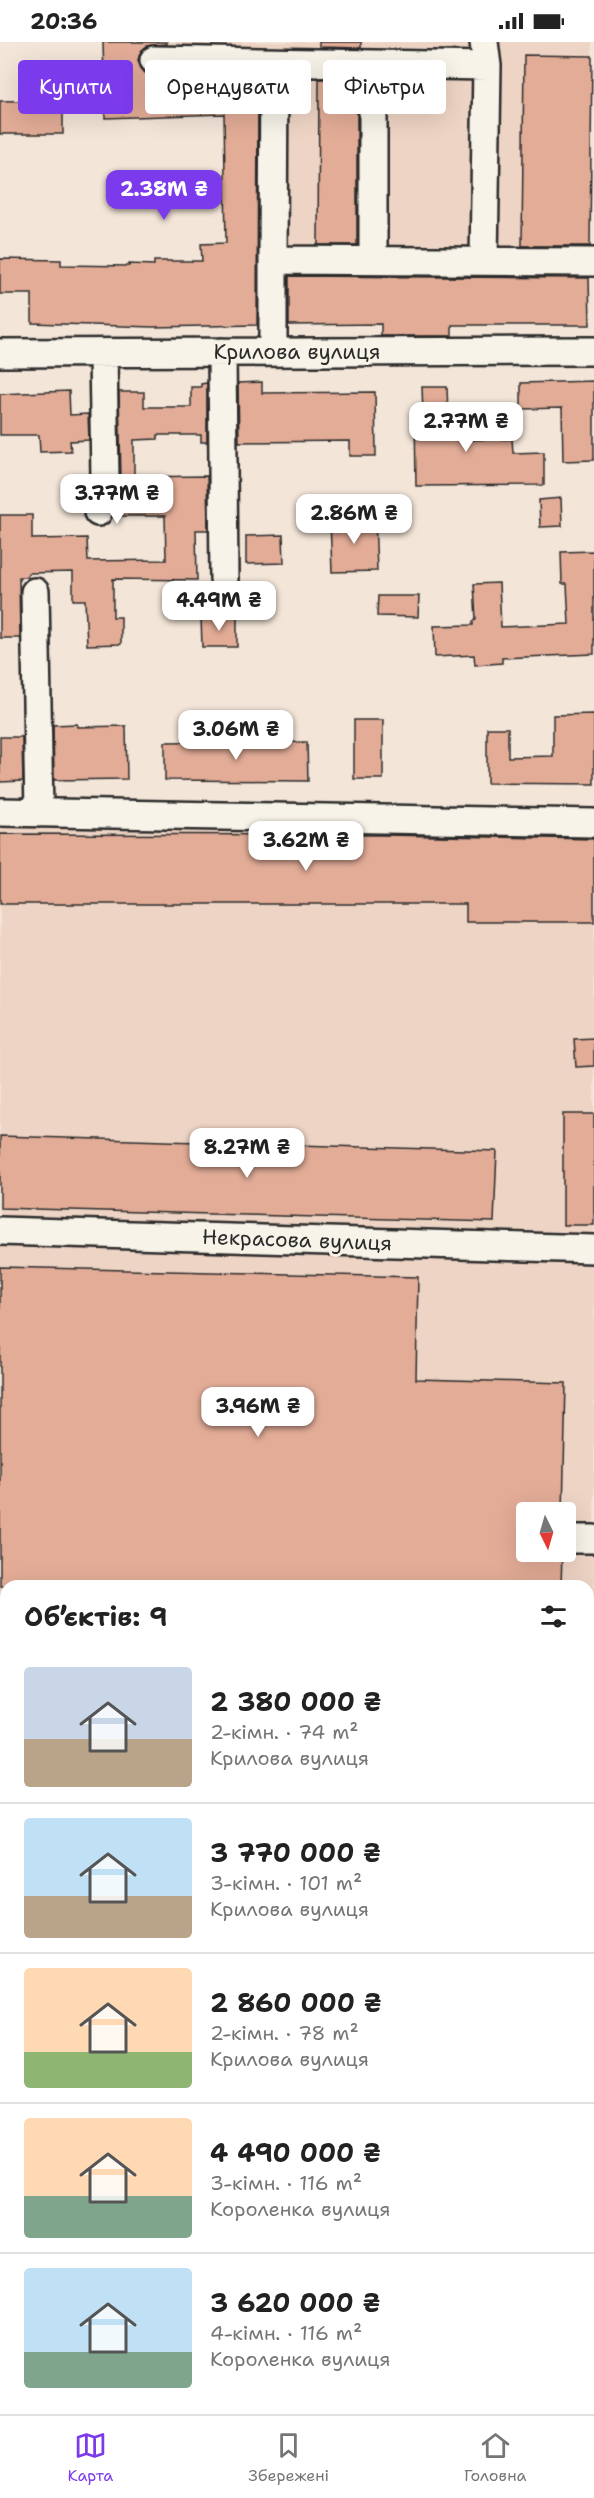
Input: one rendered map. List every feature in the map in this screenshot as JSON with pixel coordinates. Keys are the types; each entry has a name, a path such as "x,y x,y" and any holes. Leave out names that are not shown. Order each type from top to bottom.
{"street":[{"path":"418,60 485,54 484,261"},
{"path":"273,352 274,114"},
{"path":"373,114 373,260"},
{"path":"273,260 594,262"},
{"name":"Крилова вулиця","path":"0,353 594,351"},
{"path":"222,352 224,579"},
{"path":"98,512 105,478 103,353"},
{"path":"35,592 39,813"},
{"path":"0,812 594,823"},
{"name":"Некрасова вулиця","path":"0,1231 594,1249"}],"shaded area":[{"path":"103,42 592,42 590,325 228,325 224,114 105,118 105,114 133,114 133,60 103,60"},
{"path":"0,813 594,823 594,1580 0,1580"}],"building":[{"path":"103,42 167,42 167,44 147,46 141,51 138,60 145,73 145,114 224,114 105,118 105,114 133,114 133,60 103,60"},
{"path":"319,42 361,42 361,48 319,47"},
{"path":"524,55 592,56 590,246 522,246"},
{"path":"319,79 323,79 323,114 357,114 357,245 318,245"},
{"path":"0,101 18,101 18,114 63,114 63,134 0,134"},
{"path":"224,114 258,114 257,325 153,327 32,323 32,294 0,294 0,259 61,260 61,265 154,265 154,261 202,261 201,244 226,243"},
{"path":"289,276 589,278 590,325 452,325 452,336 381,336 381,324 289,325"},
{"path":"594,381 594,460 563,461 562,408 521,409 521,383"},
{"path":"262,382 262,393 375,392 376,456 350,456 350,441 239,442 238,383"},
{"path":"207,383 207,442 201,442 201,435 158,435 158,439 134,440 134,477 207,476 208,530 196,530 197,580 113,579 113,617 121,617 121,644 87,645 85,600 73,600 73,572 28,573 28,577 19,577 20,638 0,638 0,515 32,515 32,539 87,538 88,561 166,560 165,516 113,516 121,479 119,392 144,392 144,407 191,407 191,387 201,387 201,384"},
{"path":"422,387 447,387 448,413 453,412 453,440 512,439 513,453 544,452 544,485 416,486 415,413 423,413"},
{"path":"69,391 70,415 88,414 89,440 70,441 71,451 40,452 39,435 0,435 0,394"},
{"path":"561,498 562,526 540,527 539,500"},
{"path":"375,518 377,571 332,572 330,520"},
{"path":"283,535 284,563 246,564 246,536"},
{"path":"594,551 594,654 502,658 502,663 475,665 474,655 435,657 434,626 473,625 473,621 476,620 474,584 499,583 501,627 569,624 567,584 562,584 561,552"},
{"path":"378,596 419,596 418,617 377,616"},
{"path":"237,616 237,647 202,647 201,617"},
{"path":"594,714 594,784 487,783 487,728 508,728 508,757 553,756 553,715"},
{"path":"354,720 383,720 383,779 354,779"},
{"path":"77,724 77,727 126,726 127,779 54,780 53,725"},
{"path":"0,737 22,737 23,781 0,782"},
{"path":"251,741 251,743 307,742 308,781 165,780 165,742"},
{"path":"0,834 384,835 594,839 594,922 466,922 466,904 0,904"},
{"path":"594,1038 594,1066 576,1067 574,1039"},
{"path":"563,1114 594,1114 594,1225 563,1225"},
{"path":"0,1136 497,1151 494,1222 0,1208"},
{"path":"0,1267 418,1277 416,1379 566,1383 563,1502 516,1502 516,1562 562,1562 561,1580 0,1580"}]}
